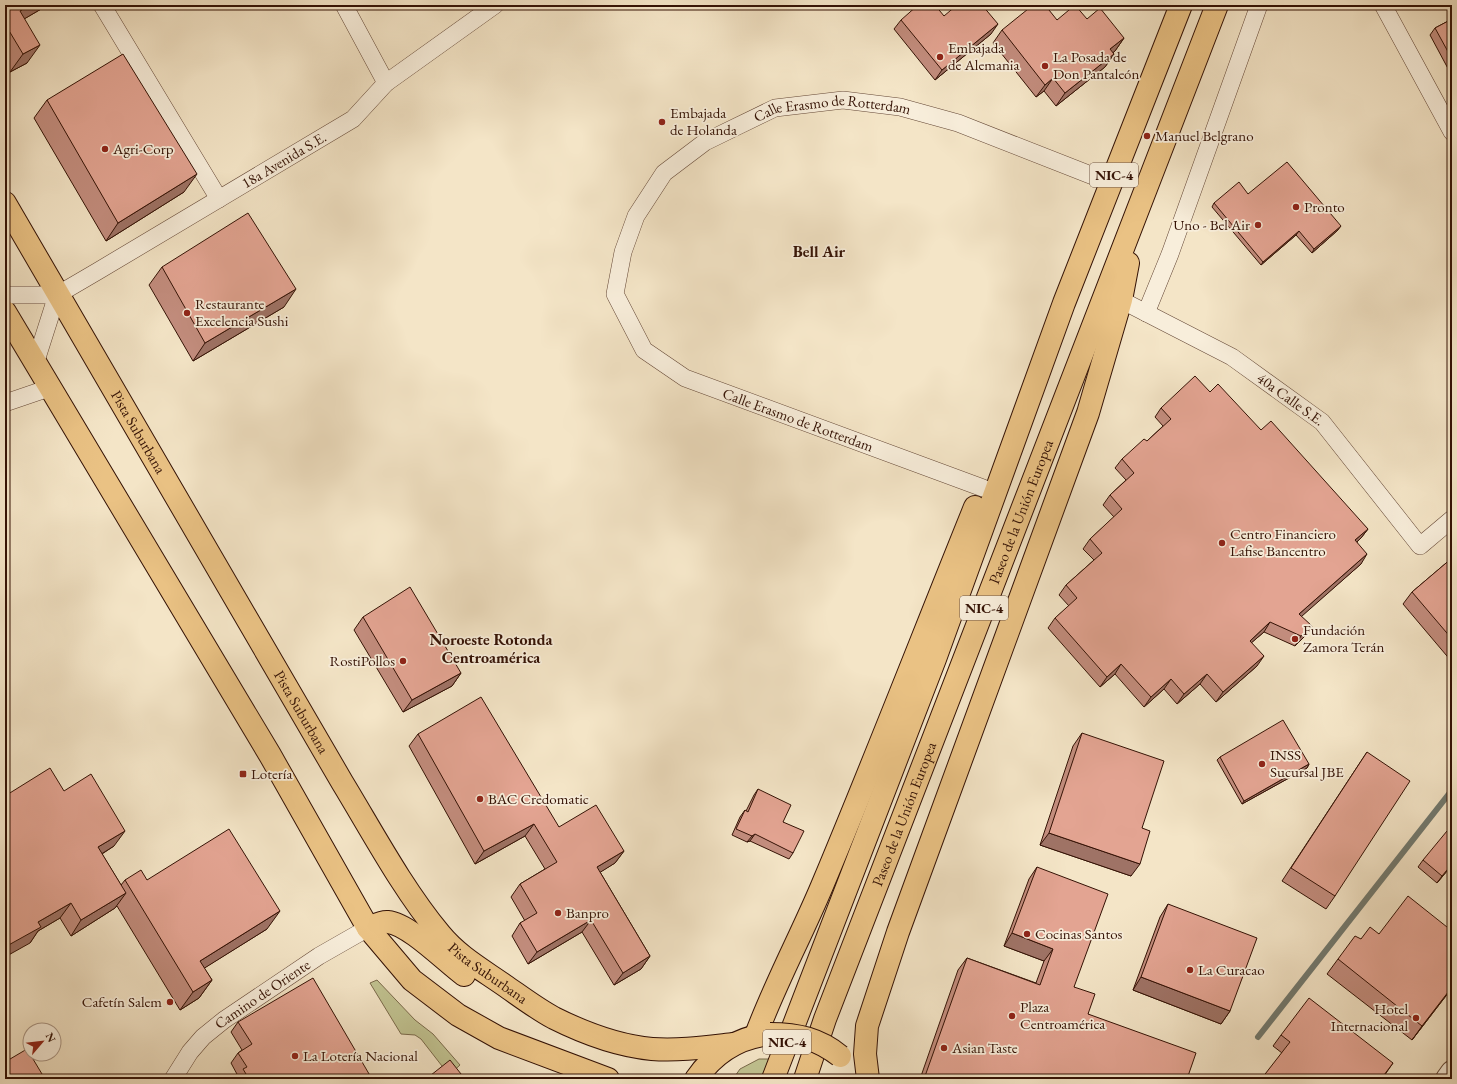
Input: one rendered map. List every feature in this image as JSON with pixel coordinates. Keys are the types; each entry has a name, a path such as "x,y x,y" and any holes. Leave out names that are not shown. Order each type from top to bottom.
{"main road":[{"name":"Paseo de la Unión Europea","path":"773,1079 935,659 1064,303 1181,5"},
{"name":"Paseo de la Unión Europea","path":"805,1079 825,1019 1217,5"},
{"path":"868,1079 865,1041 870,1019 898,932 1088,414 1120,300 1142,198"},
{"name":"Pista Suburbana","path":"5,203 57,295 313,732 418,904 440,934 460,955 554,1018 593,1034 638,1047 670,1049 734,1044"},
{"name":"Paseo de la Unión Europea","path":"763,1034 766,1008 822,886 983,488 1010,409 1064,303"},
{"path":"5,312 270,755 368,928 412,980 458,1015 499,1038 608,1079"},
{"path":"368,928 381,923 389,922 404,928 471,981 487,990 554,1018"},
{"path":"696,1079 712,1059 734,1044 763,1034 805,1036 826,1046 840,1056 861,1079"}],"street":[{"path":"102,5 219,199"},
{"path":"344,5 386,83"},
{"name":"18a Avenida S.E.","path":"57,295 352,119 386,83 495,5"},
{"path":"1146,313 1170,254 1259,5"},
{"path":"1383,5 1452,132"},
{"name":"Calle Erasmo de Rotterdam","path":"983,488 685,378 644,350 614,294 623,252 636,216 664,173 704,142 775,108 843,100 900,108 958,123 1111,183"},
{"path":"5,294 57,295 35,364"},
{"name":"40a Calle S.E.","path":"1120,300 1232,357 1322,422 1420,546 1452,519"},
{"path":"5,403 50,388"},
{"name":"Camino de Oriente","path":"173,1079 190,1052 203,1037 224,1020 319,956 368,928"},
{"path":"1447,1079 1452,1072"}],"green space":[{"path":"377,980 415,1020 433,1034 460,1065 449,1075 421,1039 415,1035 401,1034 370,983"},
{"path":"759,1059 781,1059 773,1079 733,1079 740,1069"}],"building":[{"path":"5,5 30,5 20,11 40,45 23,54 5,24"},
{"name":"Embajada de Alemania","path":"918,5 935,5 944,16 957,5 982,5 998,24 942,70 901,20"},
{"path":"1033,5 1045,5 1057,20 1075,5 1087,19 1100,8 1124,38 1110,49 1114,54 1065,93 1053,78 1045,85 1002,30"},
{"path":"1452,19 1452,59 1435,28"},
{"name":"Agri-Corp","path":"123,54 197,174 118,223 47,100"},
{"path":"1287,162 1341,226 1314,249 1299,231 1263,262 1214,203 1239,182 1248,194"},
{"path":"248,213 296,289 205,343 162,267"},
{"name":"Centro Financiero Lafise Bancentro","path":"1195,376 1210,392 1218,384 1261,430 1271,421 1368,529 1355,540 1367,554 1299,614 1312,626 1301,636 1270,622 1250,641 1264,656 1223,692 1207,674 1184,694 1171,679 1151,697 1121,664 1107,677 1055,618 1077,598 1066,585 1102,553 1090,539 1122,509 1110,495 1134,473 1122,459 1144,439 1147,441 1171,419 1161,408"},
{"path":"1452,558 1452,639 1412,592"},
{"path":"410,587 461,673 412,700 363,617"},
{"path":"481,697 559,827 596,805 624,851 597,867 650,956 623,973 591,920 537,952 520,923 537,913 520,884 557,862 534,824 484,851 418,734"},
{"name":"INSS Sucursal JBE","path":"1283,720 1309,764 1244,801 1220,757"},
{"path":"1082,733 1164,761 1142,828 1150,831 1140,864 1049,833"},
{"path":"1367,752 1410,781 1335,896 1291,868"},
{"path":"50,768 64,791 91,774 125,831 98,847 126,893 81,920 71,903 38,922 41,927 5,947 5,796"},
{"path":"758,789 791,805 783,822 804,831 793,853 755,834 752,836 736,829 745,810 748,812"},
{"path":"229,829 280,911 200,961 212,980 193,992 125,880 141,870 147,880"},
{"path":"1447,831 1452,835 1452,864 1442,876 1423,860"},
{"name":"Plaza Centroamérica","path":"1037,867 1108,894 1074,987 1095,994 1088,1014 1196,1053 1187,1079 924,1079 967,958 1040,985 1053,949 1012,933"},
{"path":"1408,896 1452,931 1452,987 1422,1026 1338,959 1355,936 1361,939 1370,927 1379,934"},
{"name":"La Curacao","path":"1168,904 1257,938 1230,1011 1141,977"},
{"name":"La Lotería Nacional","path":"313,978 372,1079 249,1079 243,1069 247,1067 238,1053 252,1044 238,1022"},
{"path":"1309,998 1393,1063 1381,1079 1262,1078 1290,1042 1281,1035"},
{"path":"22,1052 22,1062 35,1062 45,1079 11,1079 5,1069 5,1062"},
{"path":"450,1060 465,1079 426,1079"}],"waterway":[{"path":"1258,1037 1452,790"}],"place":[{"name":"Embajada de Alemania","path":"940,57"},
{"name":"La Posada de Don Pantaleón","path":"1045,66"},
{"name":"Embajada de Holanda","path":"662,122"},
{"name":"Manuel Belgrano","path":"1147,136"},
{"name":"Agri-Corp","path":"105,149"},
{"name":"Pronto","path":"1296,207"},
{"name":"Uno - Bel Air","path":"1258,225"},
{"name":"Restaurante Excelencia Sushi","path":"187,313"},
{"name":"Centro Financiero Lafise Bancentro","path":"1222,543"},
{"name":"Fundación Zamora Terán","path":"1295,639"},
{"name":"RostiPollos","path":"403,661"},
{"name":"INSS Sucursal JBE","path":"1262,764"},
{"name":"Lotería","path":"243,774"},
{"name":"BAC Credomatic","path":"480,799"},
{"name":"Banpro","path":"558,913"},
{"name":"Cocinas Santos","path":"1027,934"},
{"name":"La Curacao","path":"1190,970"},
{"name":"Cafetín Salem","path":"170,1002"},
{"name":"Plaza Centroamérica","path":"1012,1016"},
{"name":"Hotel Internacional","path":"1416,1018"},
{"name":"Asian Taste","path":"944,1048"},
{"name":"La Lotería Nacional","path":"295,1056"}],"district":[{"name":"Bell Air","path":"819,251"},
{"name":"Noroeste Rotonda Centroamérica","path":"491,648"}]}
